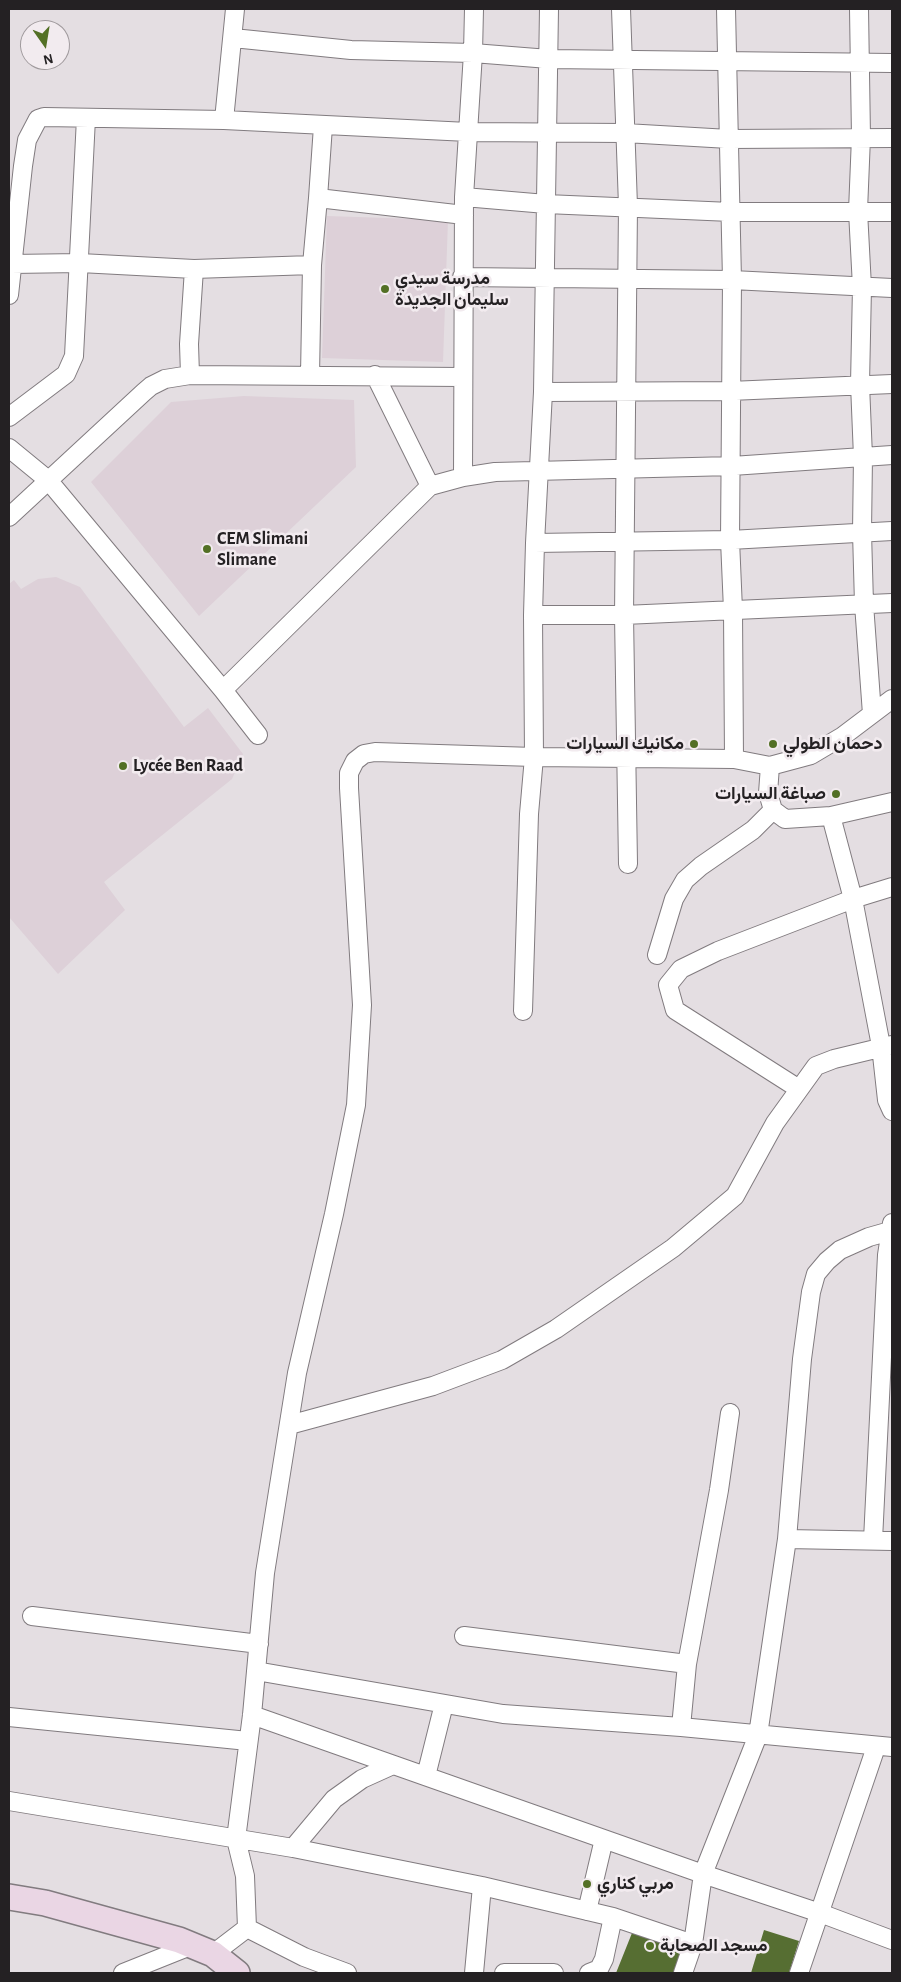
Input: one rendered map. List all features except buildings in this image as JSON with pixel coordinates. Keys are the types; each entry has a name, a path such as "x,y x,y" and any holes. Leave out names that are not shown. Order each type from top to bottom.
{"main road":[{"path":"9,1897 45,1903 179,1940 203,1950 237,1973"}],"street":[{"path":"224,120 235,9"},
{"path":"462,477 464,197 474,9"},
{"path":"523,1011 529,814 534,757 533,615 543,392 549,59 548,9"},
{"path":"621,9 628,206 627,470 624,615 628,864"},
{"path":"726,9 732,280 730,540 733,610 734,758"},
{"path":"859,9 861,138 858,211 862,287 860,384 863,457 862,532 864,604 872,714"},
{"path":"233,38 351,50 473,53 549,59 892,64"},
{"path":"9,295 11,264 27,140 38,119 44,117 224,120 468,132 625,133 729,139 892,138"},
{"path":"9,417 66,374 72,364 75,349 80,263 86,118"},
{"path":"310,375 312,265 323,126"},
{"path":"464,197 546,204 628,206 730,212 892,212"},
{"path":"318,198 464,215"},
{"path":"11,264 80,263 194,269 312,265"},
{"path":"190,376 189,344 194,269"},
{"path":"462,276 732,280 892,288"},
{"path":"375,375 430,486"},
{"path":"9,517 151,386 165,379 190,376 462,376"},
{"path":"543,392 730,391 892,384"},
{"path":"9,448 48,480 223,690 258,735"},
{"path":"223,690 430,486 462,477 495,472 732,466 892,455"},
{"path":"535,543 730,540 892,531"},
{"path":"533,615 624,615 892,603"},
{"path":"247,1928 245,1876 236,1839 252,1715 265,1573 297,1373 334,1214 356,1104 362,1005 348,788 349,772 359,757 375,752 534,757 734,758 770,766 810,755 843,736 892,699"},
{"path":"770,766 768,793 773,810 785,819 831,816 892,802"},
{"path":"657,955 674,899 685,880 701,866 753,830 773,810"},
{"path":"831,816 853,898 887,1045 887,1100 892,1111"},
{"path":"799,1089 675,1010 668,985 681,969 710,955 853,898 892,887"},
{"path":"289,1425 433,1386 502,1360 564,1323 673,1248 735,1196 775,1123 816,1066 834,1059 887,1045"},
{"path":"682,1973 693,1944 703,1874 758,1735 787,1539 802,1359 810,1292 816,1274 840,1250 891,1227"},
{"path":"873,1540 887,1255 891,1227"},
{"path":"680,1727 687,1664 719,1490 730,1413"},
{"path":"787,1539 892,1541"},
{"path":"32,1616 259,1644"},
{"path":"464,1636 687,1664"},
{"path":"256,1670 503,1714 680,1727 884,1747 799,1973"},
{"path":"426,1776 444,1704"},
{"path":"252,1715 604,1840 820,1913 892,1940"},
{"path":"9,1717 248,1741"},
{"path":"293,1848 334,1799 362,1779 393,1765"},
{"path":"9,1801 293,1848 482,1886 613,1917 693,1944"},
{"path":"587,1911 604,1840"},
{"path":"474,1973 482,1886"},
{"path":"589,1973 599,1969 604,1959 613,1917"},
{"path":"123,1973 203,1950 247,1928"},
{"path":"247,1928 304,1958 347,1973"},
{"path":"504,1973 554,1973"}],"shaded area":[{"name":"مدرسة سيدي سليمان الجديدة","path":"327,216 448,220 443,362 322,358"},
{"name":"CEM Slimani Slimane","path":"244,396 354,400 356,467 199,616 91,482 171,402"},
{"name":"Lycée Ben Raad","path":"56,577 80,587 184,727 208,708 243,754 232,779 104,882 125,910 58,974 9,917 9,584 14,580 21,589 38,579"}],"place":[{"name":"مدرسة سيدي سليمان الجديدة","path":"385,289"},
{"name":"CEM Slimani Slimane","path":"207,549"},
{"name":"مكانيك السيارات","path":"694,744"},
{"name":"دحمان الطولي","path":"773,744"},
{"name":"Lycée Ben Raad","path":"123,766"},
{"name":"صباغة السيارات","path":"836,794"},
{"name":"مربي كناري","path":"587,1884"},
{"name":"مسجد الصحابة","path":"650,1946"}]}
